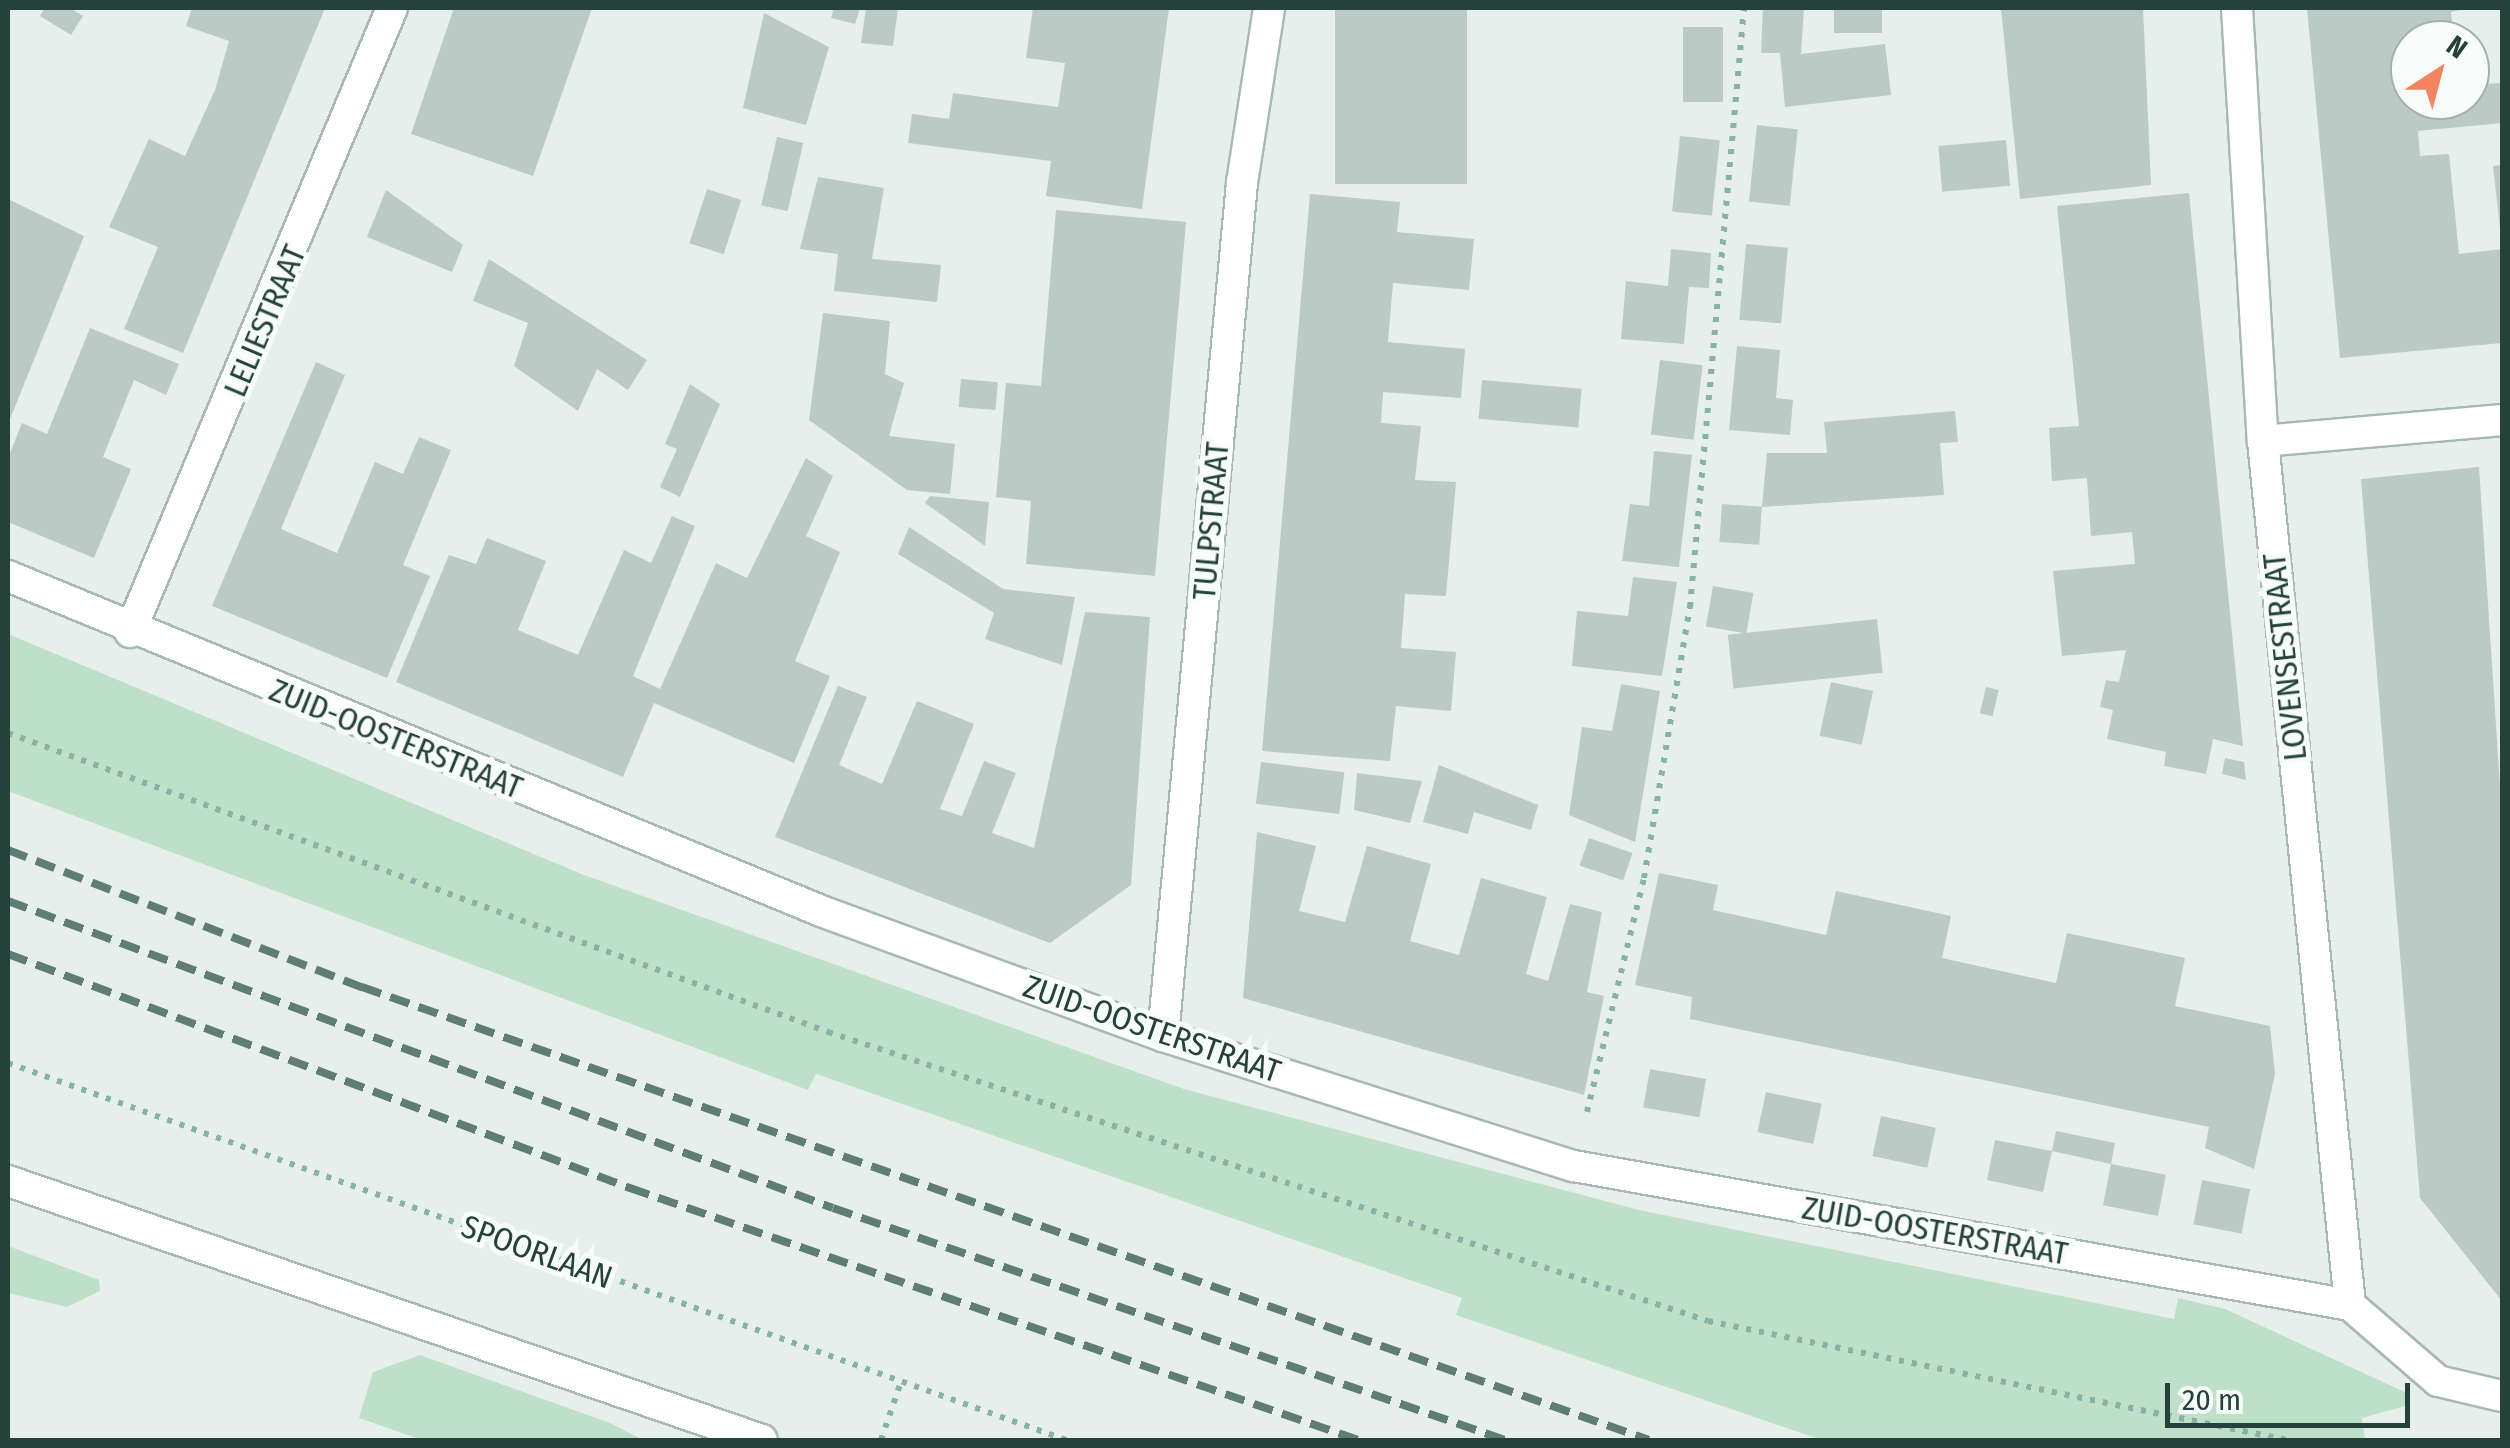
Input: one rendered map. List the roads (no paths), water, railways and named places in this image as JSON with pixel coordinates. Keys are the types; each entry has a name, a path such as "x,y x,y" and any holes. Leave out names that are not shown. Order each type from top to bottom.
{"street":[{"name":"LELIESTRAAT","path":"130,632 392,8"},
{"name":"TULPSTRAAT","path":"1163,1036 1242,184 1268,8"},
{"name":"LOVENSESTRAAT","path":"2237,8 2263,441 2350,1305"},
{"path":"2263,441 2502,420"},
{"name":"ZUID-OOSTERSTRAAT","path":"8,576 130,632 821,911 1163,1036 1574,1166 2350,1305"},
{"path":"8,1180 718,1432 762,1440"},
{"path":"8,1194 44,1194"},
{"path":"2350,1305 2438,1381 2502,1396"}],"railway":[{"path":"8,850 362,987 1649,1440"},
{"path":"8,901 833,1208 1505,1440"},
{"path":"8,954 630,1188 1358,1440"}]}
